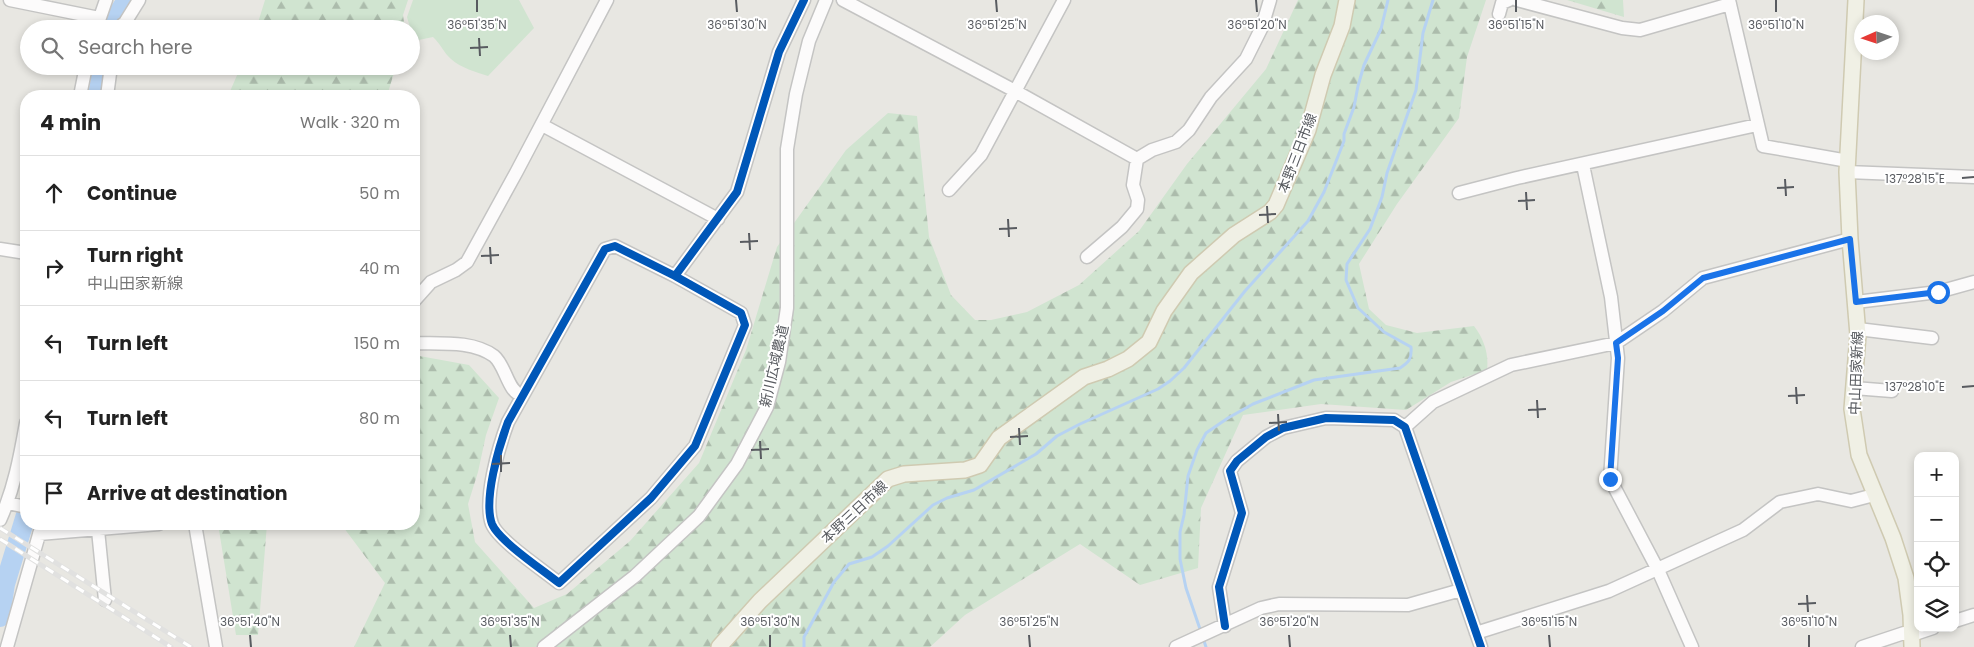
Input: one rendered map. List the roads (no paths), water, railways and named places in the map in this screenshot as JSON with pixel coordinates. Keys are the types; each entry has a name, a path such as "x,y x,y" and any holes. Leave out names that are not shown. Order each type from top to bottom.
{"main road":[{"name":"本野三日市線","path":"719,647 760,601 888,479 904,474 965,470 980,464 999,438 1060,393 1084,377 1108,369 1128,359 1148,342 1164,311 1190,273 1234,235 1270,212 1276,205 1308,130 1323,75 1342,26 1347,0"},
{"name":"中山田家新線","path":"1856,0 1847,166 1850,239 1858,328 1852,409 1859,455 1893,538 1906,578 1912,641"}],"street":[{"path":"10,0 82,20"},
{"path":"98,20 106,0"},
{"path":"129,20 139,0"},
{"path":"420,294 432,282 468,262 607,0"},
{"path":"675,276 737,192 779,52 804,0"},
{"name":"新川広域農道","path":"544,647 635,576 700,516 737,464 767,407 778,362 787,308 787,149 796,94 809,41 826,0"},
{"path":"843,0 1015,91 1137,159"},
{"path":"950,190 981,155 1064,0"},
{"path":"1137,159 1152,150 1176,142 1189,130 1211,97 1246,59 1262,27 1270,0"},
{"path":"1499,14 1502,3 1509,0"},
{"path":"1517,0 1622,28 1640,30 1730,2 1763,146 1847,166 1974,177"},
{"path":"81,90 84,75"},
{"path":"108,90 110,75"},
{"path":"542,125 718,219"},
{"path":"1459,193 1517,178 1583,165 1757,125"},
{"path":"1087,257 1122,227 1137,209 1138,200 1133,185 1137,159"},
{"path":"1583,165 1611,296 1618,358 1610,479 1658,570 1692,647"},
{"path":"1405,427 1433,402 1511,365 1616,343 1663,311 1703,278 1850,239"},
{"path":"615,246 675,276 741,313 745,325 695,446 651,498 559,583 509,543 493,525 488,504 500,443 522,395 605,249 615,246"},
{"path":"0,249 20,253"},
{"path":"1856,302 1938,292 1974,282"},
{"path":"1858,328 1932,338"},
{"path":"420,343 464,345 483,350 494,356 501,363 512,389 517,394 522,395"},
{"path":"1854,388 1892,391"},
{"path":"1225,626 1219,587 1242,513 1230,471 1238,461 1266,437 1283,428 1326,418 1394,420 1405,427 1481,647"},
{"path":"0,520 8,503 20,457"},
{"path":"1476,633 1609,591 1658,570 1743,530 1780,502 1818,494 1851,501 1874,495"},
{"path":"8,503 20,506"},
{"path":"7,647 41,530"},
{"path":"98,530 105,600"},
{"path":"196,530 216,647"},
{"path":"1178,647 1261,608 1279,604 1408,606 1461,590"},
{"path":"1959,620 1974,616"},
{"path":"1862,647 1904,633 1912,641 1927,632"}],"waterway":[{"path":"115,20 127,0"},
{"path":"804,647 804,637 834,582 849,564 872,557 888,546 933,505 947,498 974,490 1036,454 1057,436 1158,389 1184,368 1245,291 1308,221 1324,192 1344,141 1344,134 1354,107 1364,65 1381,29 1388,0"},
{"path":"1201,632 1186,588 1180,559 1180,532 1184,515 1188,476 1197,450 1206,433 1253,404 1314,380 1400,368 1408,362 1410,357 1411,347 1384,332 1358,308 1346,280 1347,264 1370,229 1382,197 1387,173 1416,90 1423,33 1433,0"},
{"path":"99,90 102,75"},
{"path":"0,617 5,584 21,530"},
{"path":"1203,638 1206,647"}],"railway":[{"path":"0,528 191,647"},
{"path":"0,539 171,647"}]}
